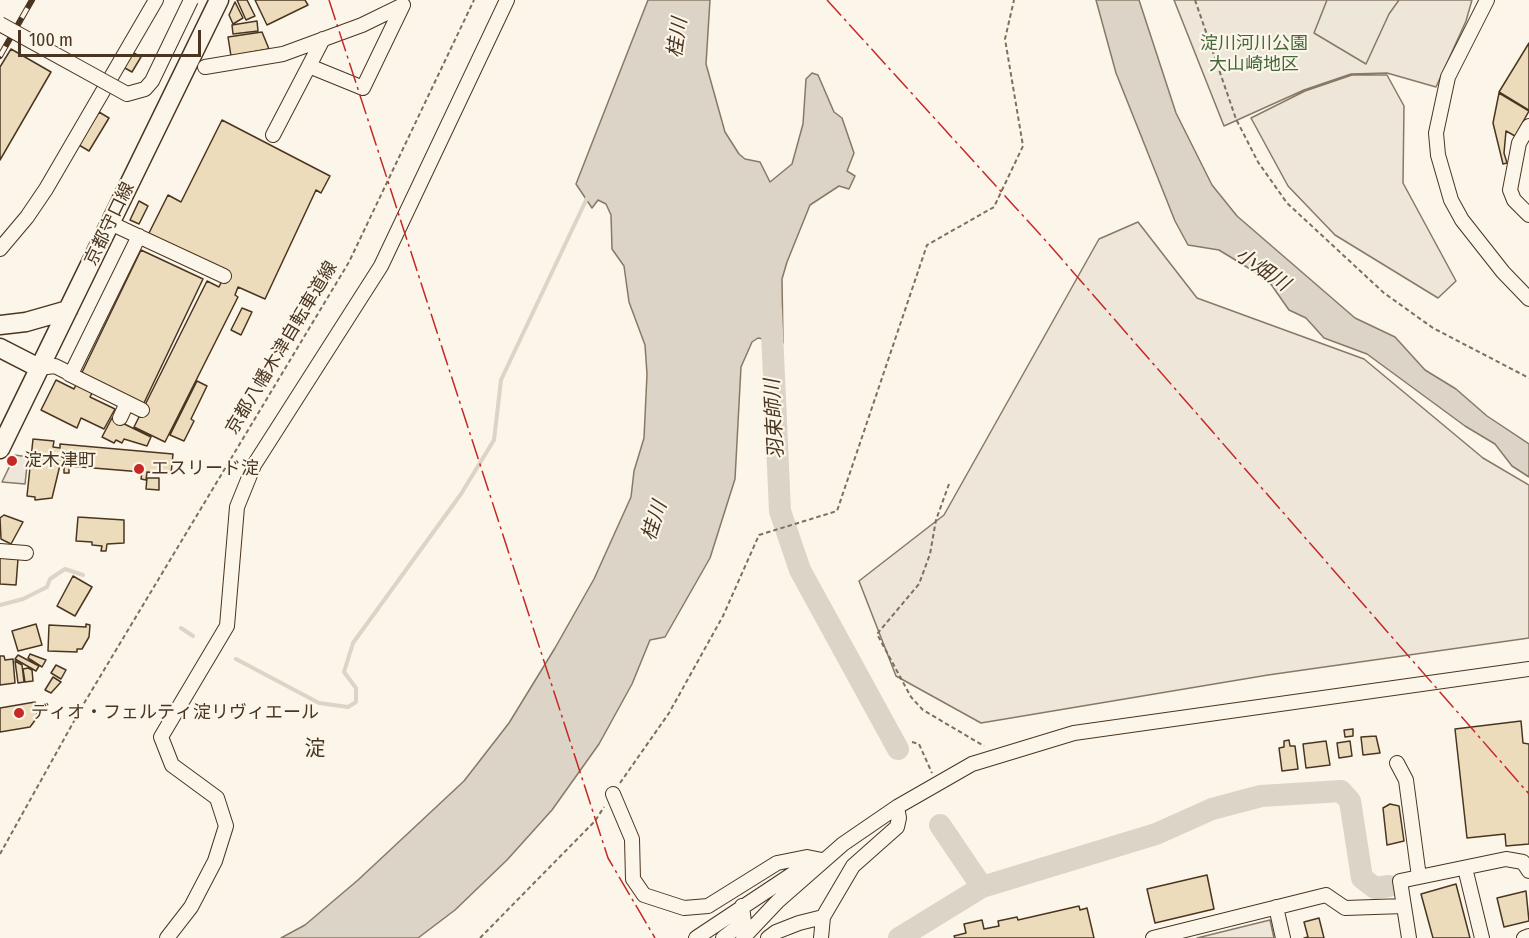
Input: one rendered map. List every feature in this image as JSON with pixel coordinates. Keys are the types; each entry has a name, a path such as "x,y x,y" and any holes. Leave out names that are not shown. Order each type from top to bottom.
{"main road":[{"name":"京都守口線","path":"0,449 219,0"},
{"path":"0,325 26,322 68,310"},
{"path":"0,348 39,368"}],"street":[{"path":"0,249 27,217 46,189 156,0"},
{"path":"0,24 127,94 145,89 152,81 191,0"},
{"path":"379,0 386,13"},
{"path":"167,938 191,907 215,861 226,826 217,798 172,765 161,737 227,626 237,507 254,465 381,266 507,0"},
{"path":"1477,0 1474,5 1479,16"},
{"path":"1487,0 1448,77 1436,133 1438,155 1451,200 1462,220 1478,243 1529,299"},
{"path":"205,67 283,54 403,5 363,87 309,66"},
{"path":"273,135 323,39"},
{"path":"1528,210 1514,200 1510,190 1519,143 1529,126"},
{"path":"110,223 224,276"},
{"path":"69,374 71,375 139,236"},
{"path":"39,368 55,366 142,410"},
{"path":"120,418 127,403"},
{"path":"0,551 26,553"},
{"path":"743,938 822,860 897,807 972,764 1000,754 1074,733 1529,669"},
{"path":"1397,763 1406,780 1419,877"},
{"path":"613,794 632,839 633,879 644,895 684,908 708,906 777,863 807,857 822,860"},
{"path":"821,938 823,917 836,891 853,866 897,827 899,818 897,807"},
{"path":"1409,938 1400,881 1506,859 1523,862 1529,871"},
{"path":"696,938 796,871 822,860"},
{"path":"1465,868 1482,938"},
{"path":"1153,938 1326,895 1345,908 1404,906"},
{"path":"723,938 744,922 742,906"},
{"path":"1276,908 1283,938"},
{"path":"768,938 800,922 823,917"},
{"path":"1524,938 1529,936"}],"path":[{"name":"京都八幡木津自転車道線","path":"0,854 83,705 349,261 474,0"},
{"path":"480,938 595,821 680,693 723,616 759,536 837,511 927,245 994,207 1023,146 1005,39 1014,0"},
{"path":"1195,0 1236,119 1258,162 1287,203 1384,293 1433,328 1529,378"},
{"path":"949,484 936,520 930,554 920,584 877,634 911,697 923,710 1000,754"},
{"path":"912,742 919,744 928,766"}],"green space":[{"name":"淀川河川公園 大山崎地区","path":"1174,0 1472,0 1466,21 1436,87 1387,73 1351,74 1304,90 1224,126"},
{"path":"1352,75 1387,75 1404,106 1403,183 1456,281 1438,298 1335,235 1288,186 1251,118 1305,91"},
{"path":"1138,222 1197,298 1364,359 1483,458 1529,485 1529,638 1268,675 981,723 896,676 859,581 944,515 1099,239"},
{"path":"15,455 28,457 25,484 2,482"},
{"path":"1270,920 1274,938 1197,938"}],"shaded area":[{"path":"1327,0 1399,0 1389,14 1366,64 1314,33"}],"water":[{"name":"桂川","path":"648,0 710,0 706,64 725,132 739,154 745,159 760,162 770,182 792,164 803,124 806,79 812,73 818,75 834,112 842,118 854,153 847,171 855,176 849,189 839,186 810,205 787,262 782,279 783,343 758,338 752,342 741,367 735,479 710,558 665,637 650,640 632,684 599,744 552,810 507,860 455,910 418,938 281,938 305,925 358,880 464,781 509,723 555,648 594,579 631,497 634,471 644,438 647,374 645,345 629,302 624,266 612,249 611,215 606,204 598,200 592,208 576,184"},
{"name":"小畑川","path":"1096,0 1139,0 1176,113 1212,185 1237,216 1355,318 1395,337 1425,370 1456,389 1487,416 1529,444 1529,477 1512,466 1495,444 1465,426 1367,354 1324,338 1306,318 1289,310 1268,280 1219,250 1188,245 1175,221 1116,73"}],"building":[{"path":"237,0 247,0 255,16 246,20"},
{"path":"255,0 305,0 308,5 267,25"},
{"path":"235,2 243,18 233,24 229,15"},
{"path":"257,21 258,31 233,34 232,25"},
{"path":"262,32 269,49 231,56 228,37"},
{"path":"1529,43 1529,110 1499,92"},
{"path":"11,49 51,72 0,160 0,67"},
{"path":"132,52 141,57 132,72 123,67"},
{"path":"1499,93 1529,111 1515,136 1506,131 1504,153 1507,163 1503,164 1493,123"},
{"path":"99,112 109,118 89,151 79,145"},
{"path":"222,120 330,176 321,193 316,190 265,299 238,287 235,295 238,297 165,442 134,427 207,281 219,287 224,276 147,237 168,195 181,202"},
{"path":"139,201 148,206 139,224 130,220"},
{"path":"141,250 203,279 143,405 97,383 90,397 115,409 104,429 81,418 77,428 41,410 56,380 74,389"},
{"path":"242,308 252,312 241,335 231,330"},
{"path":"197,381 207,386 191,419 194,421 184,441 170,435"},
{"path":"112,418 151,437 147,446 124,439 122,443 116,440 114,443 102,437"},
{"name":"エスリード淀","path":"33,439 54,441 53,447 60,448 60,444 173,454 171,474 147,472 146,480 141,479 142,472 69,466 69,473 64,473 64,466 60,465 52,498 35,500 35,497 27,496"},
{"path":"147,478 159,478 159,490 146,489"},
{"path":"4,515 23,522 11,544 1,539 0,518"},
{"path":"78,517 124,520 124,543 107,544 106,551 101,551 102,546 92,545 92,542 76,541"},
{"path":"0,558 18,559 16,585 0,584"},
{"path":"73,576 92,587 75,616 57,606"},
{"path":"36,624 42,645 18,651 12,631"},
{"path":"86,624 90,625 89,637 82,649 77,649 77,652 48,651 49,625 86,627"},
{"path":"30,654 46,660 42,667 28,658"},
{"path":"18,655 39,666 36,671 15,659"},
{"path":"0,656 4,656 5,660 13,659 15,683 0,685"},
{"path":"15,661 22,665 24,682 18,683"},
{"path":"56,665 66,670 61,679 51,673"},
{"path":"23,669 32,670 33,681 25,682"},
{"path":"53,677 61,682 51,693 45,690"},
{"name":"ディオ・フェルティ淀リヴィエール","path":"35,702 38,708 36,719 30,727 0,732 0,708"},
{"path":"1521,721 1523,743 1529,744 1529,844 1506,846 1505,834 1467,838 1455,729"},
{"path":"1353,729 1353,736 1345,737 1344,730"},
{"path":"1376,736 1380,753 1363,755 1361,737"},
{"path":"1289,740 1290,746 1295,746 1298,769 1282,771 1279,748 1284,747 1284,741"},
{"path":"1326,741 1330,765 1306,768 1303,744"},
{"path":"1350,741 1352,756 1339,758 1337,743"},
{"path":"1390,804 1399,806 1404,841 1387,845 1383,808"},
{"path":"1207,875 1214,909 1155,923 1147,889"},
{"path":"1456,884 1470,938 1433,938 1421,894"},
{"path":"1526,891 1529,921 1504,927 1497,898"},
{"path":"1079,906 1080,910 1087,908 1094,938 955,938 954,936 966,933 964,924 982,920 984,929 999,926 998,921 1017,917 1018,920"},
{"path":"1319,918 1324,938 1304,938 1308,937 1304,922"}],"waterway":[{"path":"236,659 319,703 348,707 356,702 356,688 344,672 353,643 461,494 494,440 501,380 588,196"},
{"name":"羽束師川","path":"771,310 780,511 800,570 898,749"},
{"path":"0,605 23,599 47,587 50,579 65,569 83,575"},
{"path":"181,628 193,636"},
{"path":"899,938 982,887 1156,834 1212,809 1261,796 1341,791 1350,801 1362,878 1375,888 1389,886"},
{"path":"940,825 982,887"}],"railway":[{"path":"0,56 32,0"}],"power":[{"path":"329,0 608,858 655,938"},
{"path":"827,0 1046,241 1529,794"}],"place":[{"name":"淀木津町","path":"12,461"},
{"name":"エスリード淀","path":"139,469"},
{"name":"ディオ・フェルティ淀リヴィエール","path":"19,713"}],"district":[{"name":"淀","path":"315,749"}]}
